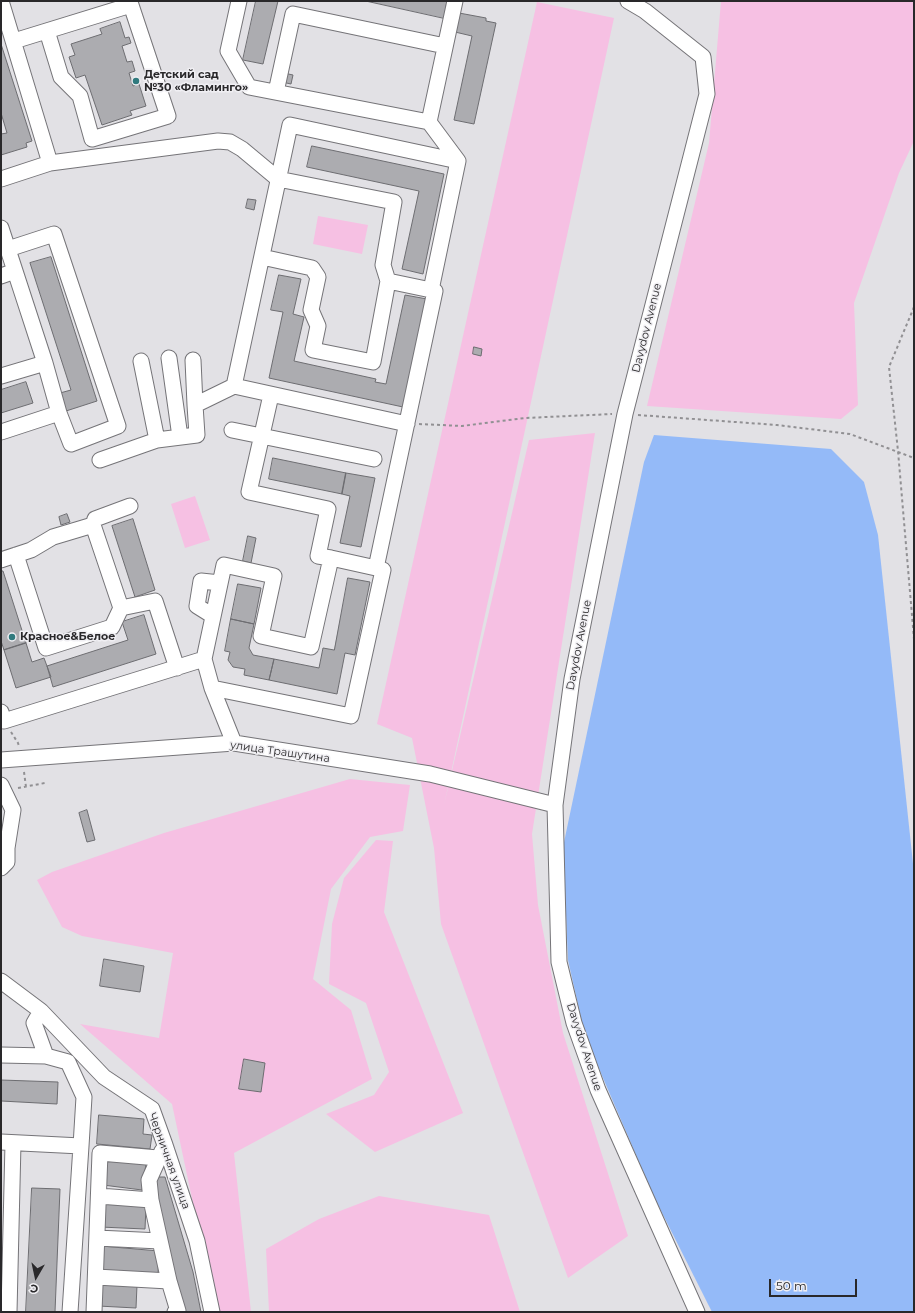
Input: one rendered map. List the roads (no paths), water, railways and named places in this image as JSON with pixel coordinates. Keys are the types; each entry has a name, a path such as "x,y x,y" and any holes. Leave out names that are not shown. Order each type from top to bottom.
{"street":[{"path":"2,1 50,163"},
{"path":"239,1 228,51 249,87 429,122 458,161 431,290"},
{"path":"429,122 455,1"},
{"name":"Davydov Avenue","path":"628,1 645,11 703,57 708,94 626,414 572,679 555,805 559,962 574,1023 598,1090 697,1312"},
{"path":"14,41 47,31 131,6 168,116 92,139 80,96 61,77 47,31"},
{"path":"276,92 293,14 445,46"},
{"path":"234,386 290,124 458,161"},
{"path":"1,179 50,163 218,142 230,142 242,149 278,179 394,202 383,265 388,281 374,362 313,350 318,326 310,310 318,276 312,268 262,257"},
{"path":"1,228 8,249 8,273 45,363 59,413 70,444 118,426 54,234 8,249"},
{"path":"376,568 436,291 388,281"},
{"path":"169,358 180,437"},
{"path":"100,460 157,440 197,435 194,360"},
{"path":"141,361 157,440"},
{"path":"1,376 45,363"},
{"path":"195,405 234,386 407,424"},
{"path":"212,688 351,716 383,570 318,556 328,509 250,492 271,394"},
{"path":"1,432 59,413"},
{"path":"232,430 374,459"},
{"path":"16,555 46,648 112,627 120,608 93,525 95,519 130,506"},
{"path":"1,560 31,550 53,537 93,525"},
{"path":"234,743 212,688 204,659 224,565 274,576 261,636 311,647 331,558"},
{"path":"120,608 155,601 177,668"},
{"path":"1,712 4,721 204,659"},
{"name":"улица Трашутина","path":"1,760 234,743 430,774 555,805"},
{"path":"1,785 13,810 7,848 7,862 1,868"},
{"name":"Черничная улица","path":"1,981 41,1011 104,1077 152,1109 197,1241 212,1312"},
{"path":"41,1011 34,1023 46,1056"},
{"path":"1,1055 46,1056 68,1062 84,1097 70,1312"},
{"path":"9,1312 7,1143 81,1146"},
{"path":"165,1145 149,1180 151,1200 160,1241 169,1281 178,1311 175,1312"},
{"path":"94,1312 100,1153 158,1158"},
{"path":"99,1196 151,1200"},
{"path":"97,1238 160,1241"},
{"path":"96,1277 169,1281"}],"water":[{"path":"654,435 831,449 864,482 878,535 914,873 914,1312 712,1312 654,1197 585,1036 568,960 563,847 644,462"}],"place":[{"name":"Детский сад №30 «Фламинго»","path":"136,81"},
{"name":"Красное&Белое","path":"12,637"}]}
